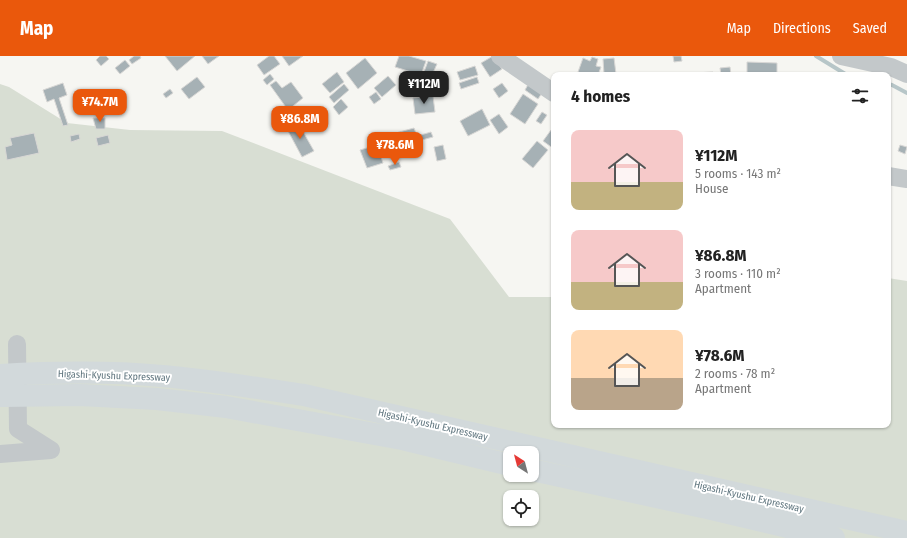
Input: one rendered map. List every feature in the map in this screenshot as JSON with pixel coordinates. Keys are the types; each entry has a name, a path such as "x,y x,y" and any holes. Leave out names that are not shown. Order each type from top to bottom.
{"highway":[{"name":"Higashi-Kyushu Expressway","path":"0,375 80,372 161,375 228,383 304,395 907,532"},
{"name":"Higashi-Kyushu Expressway","path":"0,396 80,395 157,399 226,407 402,439 503,463"},
{"path":"539,472 707,508 834,538"}],"street":[{"path":"500,56 551,91"},
{"path":"841,56 891,68 907,74"},
{"path":"891,176 907,179"},
{"path":"0,454 51,450 18,429 17,344"}],"shaded area":[{"path":"0,84 9,87 67,123 130,130 222,131 450,219 509,297 551,297 551,428 891,428 891,278 907,281 907,538 0,538"}],"building":[{"path":"100,56 106,56 109,59 101,66 96,60"},
{"path":"134,56 140,56 141,58 132,64 129,60"},
{"path":"165,56 195,56 177,71"},
{"path":"202,56 219,56 208,64"},
{"path":"269,56 274,56 280,64 264,75 257,65"},
{"path":"282,56 303,56 289,66"},
{"path":"399,56 409,56 426,61 421,75 395,67"},
{"path":"493,56 502,69 490,77 481,63"},
{"path":"673,56 681,56 682,61 674,62"},
{"path":"592,57 598,59 596,66 601,67 599,72 578,72 583,58 590,61"},
{"path":"365,58 377,73 358,89 346,73"},
{"path":"614,58 616,72 604,72 603,59"},
{"path":"125,60 130,66 120,74 115,68"},
{"path":"428,61 437,64 432,75 424,72"},
{"path":"747,62 777,63 777,72 747,72"},
{"path":"475,66 478,75 460,80 457,72"},
{"path":"730,67 731,72 721,72 720,68"},
{"path":"337,72 344,82 330,93 322,84"},
{"path":"270,74 274,79 267,85 263,80"},
{"path":"388,76 396,85 382,97 374,88"},
{"path":"197,77 205,87 189,99 181,89"},
{"path":"477,77 479,83 461,89 459,83"},
{"path":"276,81 282,88 291,82 303,98 288,110 270,85"},
{"path":"530,81 544,90 538,99 525,90"},
{"path":"63,83 67,95 59,98 68,125 63,126 54,99 47,102 43,90"},
{"path":"502,83 508,91 499,98 493,89"},
{"path":"344,84 349,90 334,103 329,97"},
{"path":"435,84 436,94 419,96 418,86"},
{"path":"413,87 414,95 404,96 403,88"},
{"path":"170,89 173,93 166,98 163,94"},
{"path":"102,90 104,110 83,113 81,98 92,97 92,91"},
{"path":"376,92 381,99 374,104 369,97"},
{"path":"523,94 538,104 525,124 510,114"},
{"path":"433,96 435,112 415,114 413,98"},
{"path":"341,99 348,107 339,115 333,107"},
{"path":"482,109 490,125 468,136 460,121"},
{"path":"542,112 547,115 541,124 536,121"},
{"path":"499,114 508,127 499,134 490,120"},
{"path":"93,118 105,118 105,129 96,129"},
{"path":"298,123 314,151 302,157 287,129"},
{"path":"414,128 417,136 431,132 433,137 418,141 421,150 398,156 392,134"},
{"path":"551,130 551,147 543,141"},
{"path":"34,133 39,153 7,160 5,147 12,145 10,138"},
{"path":"389,133 393,149 381,153 376,137"},
{"path":"79,134 80,139 71,142 70,136"},
{"path":"108,135 110,143 98,146 96,138"},
{"path":"537,141 548,150 533,168 522,159"},
{"path":"377,145 383,163 367,168 360,150"},
{"path":"443,145 446,159 437,161 434,147"},
{"path":"900,145 907,147 905,154 898,151"},
{"path":"399,162 401,167 390,170 388,166"}],"waterway":[{"path":"816,56 842,72"},
{"path":"891,85 907,93"}]}
